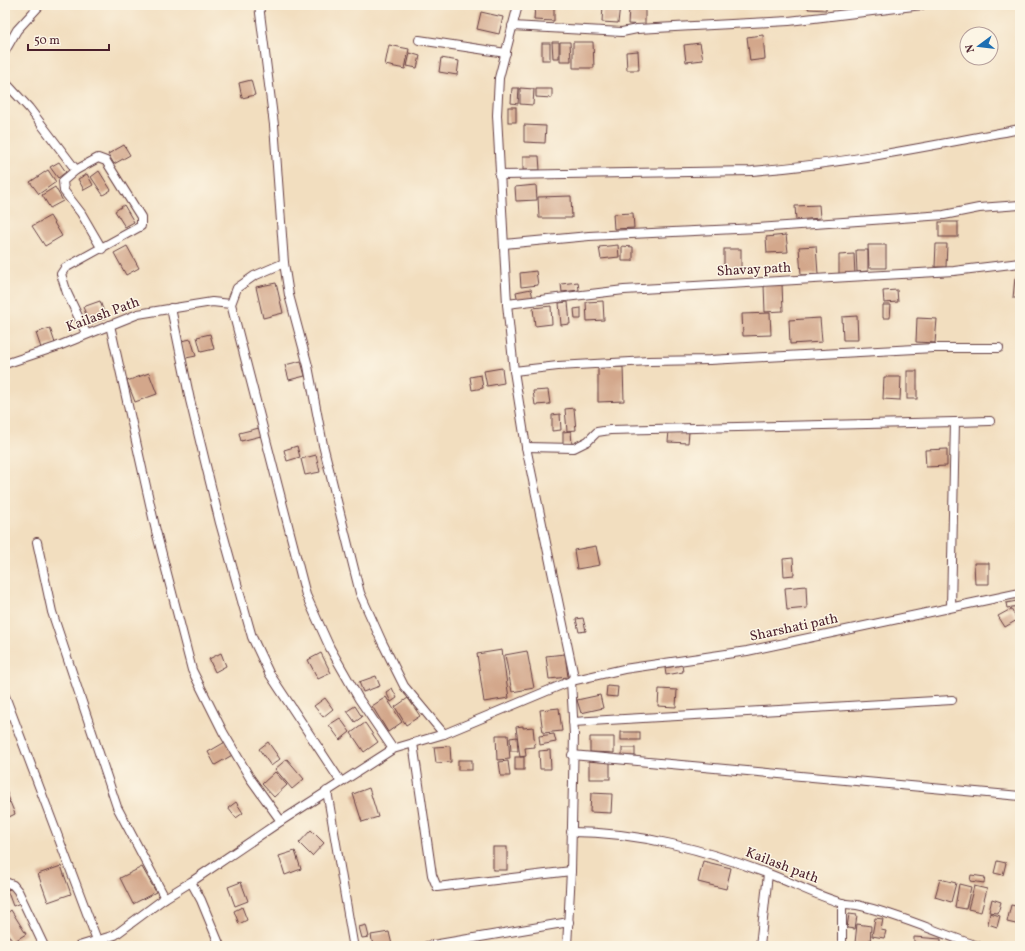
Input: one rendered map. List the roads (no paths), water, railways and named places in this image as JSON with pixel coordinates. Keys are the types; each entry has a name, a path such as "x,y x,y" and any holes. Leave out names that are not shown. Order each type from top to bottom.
{"street":[{"path":"5,51 17,30 40,5"},
{"path":"259,5 274,125 284,263 288,295 308,366 323,444 360,593 404,686 444,734"},
{"path":"518,5 499,78 497,100 499,175 507,304 514,372 526,447 574,676 571,681 573,722 571,871 567,946"},
{"path":"512,26 622,32 637,29 788,21 922,5"},
{"path":"420,40 506,53"},
{"path":"5,82 33,114 76,170"},
{"path":"499,175 744,171 786,168 871,156 1020,129"},
{"path":"86,334 67,293 61,274 65,268 102,248 141,226 141,217 106,161 98,158 76,170 63,181 64,191 81,213 102,248"},
{"path":"504,244 589,236 757,228 944,215 979,208 1020,205"},
{"path":"284,263 254,276 237,288 231,304 306,595 330,648 359,698 393,748"},
{"name":"Shavay path","path":"507,304 624,290 954,272 1002,264 1020,263"},
{"name":"Kailash Path","path":"5,364 56,347 138,314 212,302 231,304"},
{"path":"171,308 192,408 220,523 252,637 269,673 341,782"},
{"path":"110,325 156,531 192,670 223,732 250,778 281,821"},
{"path":"514,372 558,366 649,361 710,360 934,348 999,348"},
{"path":"526,447 574,448 588,441 597,432 610,430 990,420"},
{"path":"951,607 955,422"},
{"path":"37,542 52,612 117,807 165,898"},
{"name":"Sharshati path","path":"79,946 115,935 165,898 393,748 444,734 571,681 624,669 747,651 868,624 910,617 1020,593"},
{"path":"5,696 96,940"},
{"path":"573,722 952,700"},
{"path":"413,743 432,875 437,887 571,871"},
{"path":"572,755 1020,796"},
{"path":"327,791 353,943"},
{"name":"Kailash path","path":"571,832 599,832 649,839 695,849 768,874 842,903 858,905 937,931 954,942 978,946"},
{"path":"760,946 768,874"},
{"path":"5,882 13,885 18,891 44,946"},
{"path":"191,882 201,900 220,946"},
{"path":"842,903 842,946"},
{"path":"427,946 569,922"}]}
